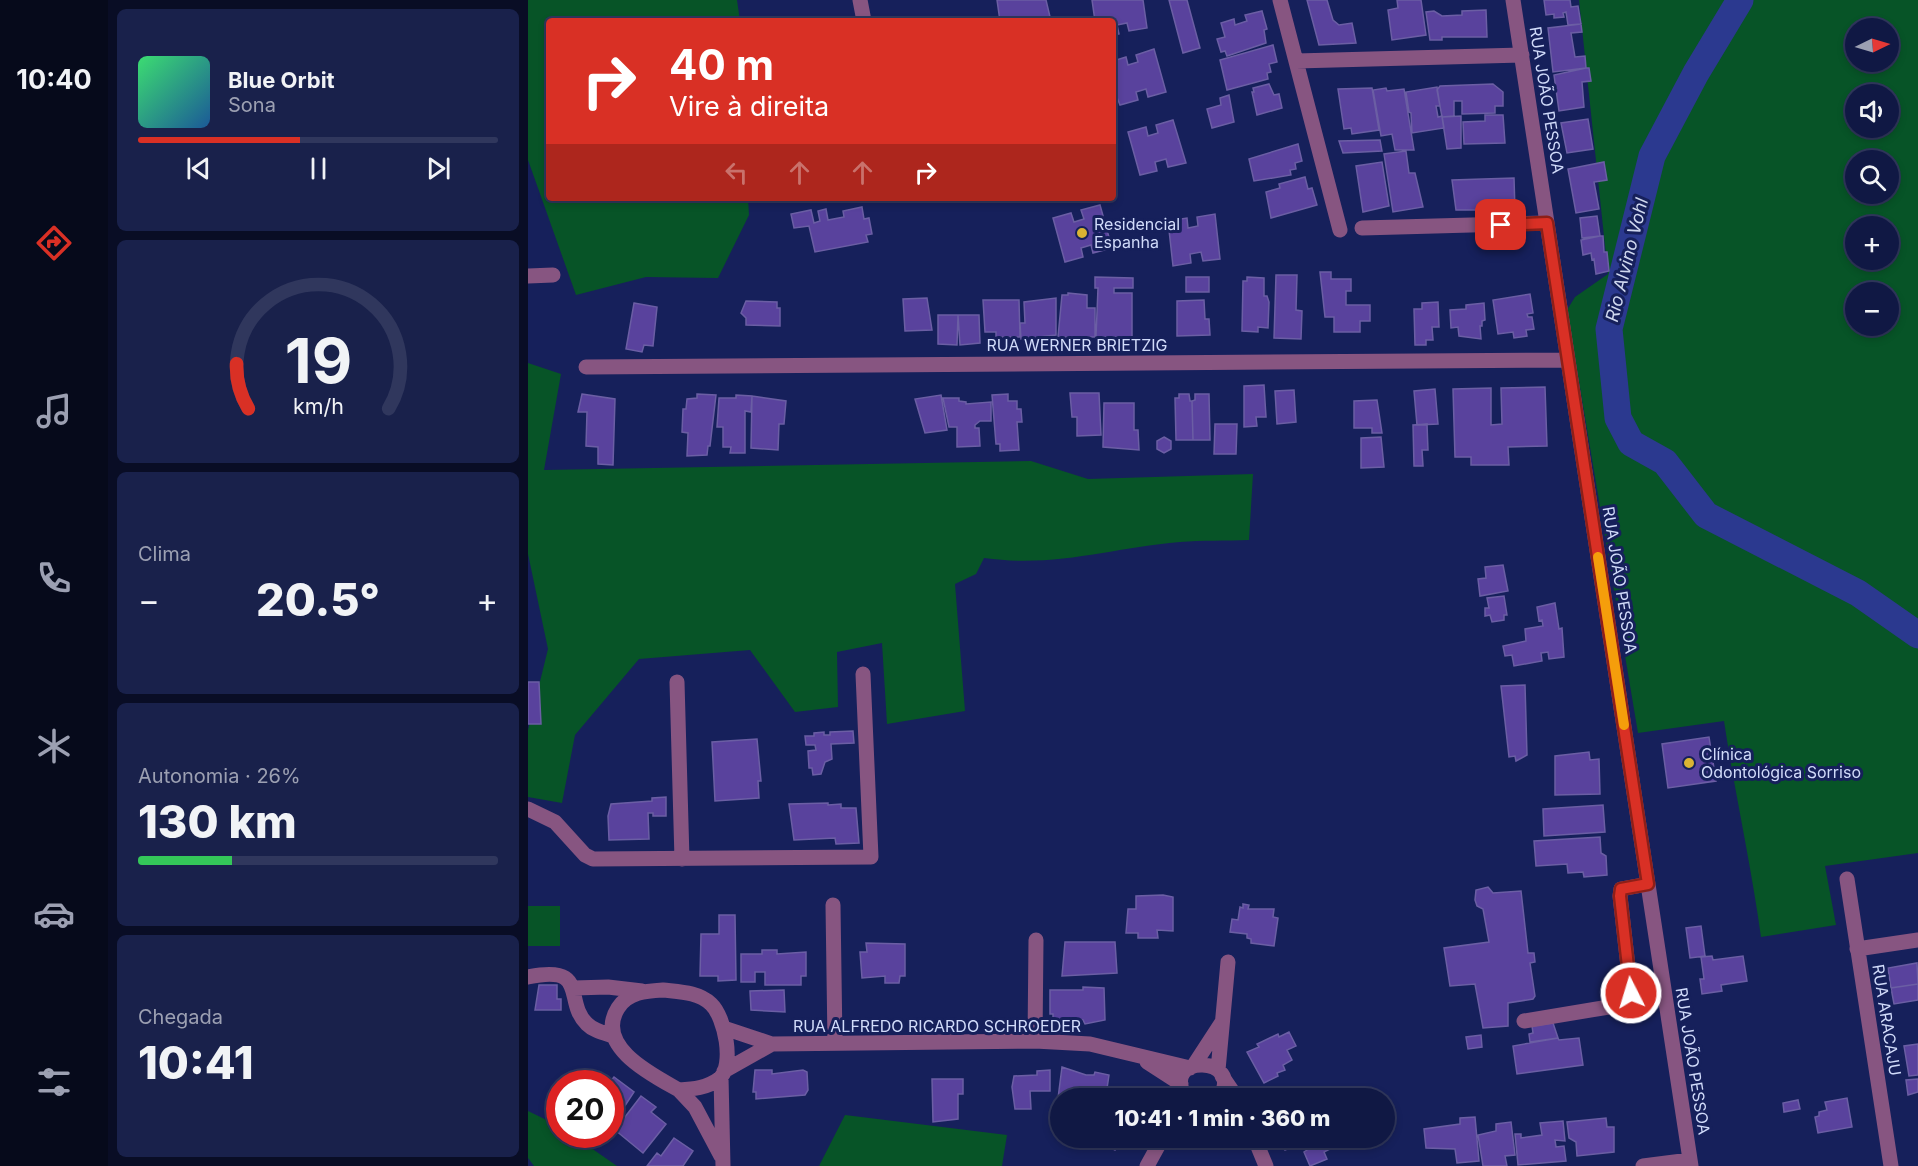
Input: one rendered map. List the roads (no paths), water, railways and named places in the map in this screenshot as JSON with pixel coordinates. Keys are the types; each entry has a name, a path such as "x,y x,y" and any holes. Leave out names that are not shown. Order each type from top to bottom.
{"street":[{"path":"860,0 863,18"},
{"path":"1280,0 1340,230"},
{"name":"RUA JOÃO PESSOA","path":"1513,0 1690,1163"},
{"path":"1296,61 1522,55"},
{"path":"1362,228 1547,223"},
{"path":"528,276 553,275"},
{"name":"RUA WERNER BRIETZIG","path":"586,367 1568,360"},
{"path":"528,809 555,822 585,855 593,859 871,857 863,674"},
{"path":"677,682 682,859"},
{"name":"RUA ARACAJU","path":"1847,879 1891,1166"},
{"path":"1524,1021 1621,1005 1631,993 1621,889 1648,884"},
{"path":"833,904 835,1043"},
{"path":"1035,1041 1036,940"},
{"path":"1857,949 1918,940"},
{"path":"1223,1088 1220,1073 1228,962"},
{"path":"528,977 544,974 557,975 574,988 608,987 642,991 690,992 711,1004 721,1018 727,1058 722,1074 723,1164"},
{"path":"574,988 577,1008 586,1024 597,1032 613,1036"},
{"path":"642,991 622,1001 613,1016 613,1036 622,1051 646,1071 679,1090 695,1107 723,1164"},
{"path":"1183,1088 1185,1072 1192,1066 1225,1017"},
{"name":"RUA ALFREDO RICARDO SCHROEDER","path":"723,1028 772,1044 1035,1041 1090,1044 1137,1056 1192,1066 1207,1063 1220,1073"},
{"name":"RUA ALFREDO RICARDO SCHROEDER","path":"722,1074 772,1044"},
{"name":"RUA ALFREDO RICARDO SCHROEDER","path":"1137,1056 1176,1088"},
{"path":"1220,1073 1230,1088"},
{"path":"679,1090 707,1085 722,1074"},
{"path":"1147,1166 1157,1148"},
{"path":"1258,1148 1266,1166"},
{"path":"1643,1166 1690,1163"}],"waterway":[{"name":"Rio Alvino Vohl","path":"1740,0 1696,73 1652,156 1609,329 1618,418 1631,443 1665,462 1706,515 1858,593 1918,635"}],"place":[{"name":"Residencial Espanha","path":"1082,233"},
{"name":"Clínica Odontológica Sorriso","path":"1689,763"}]}
